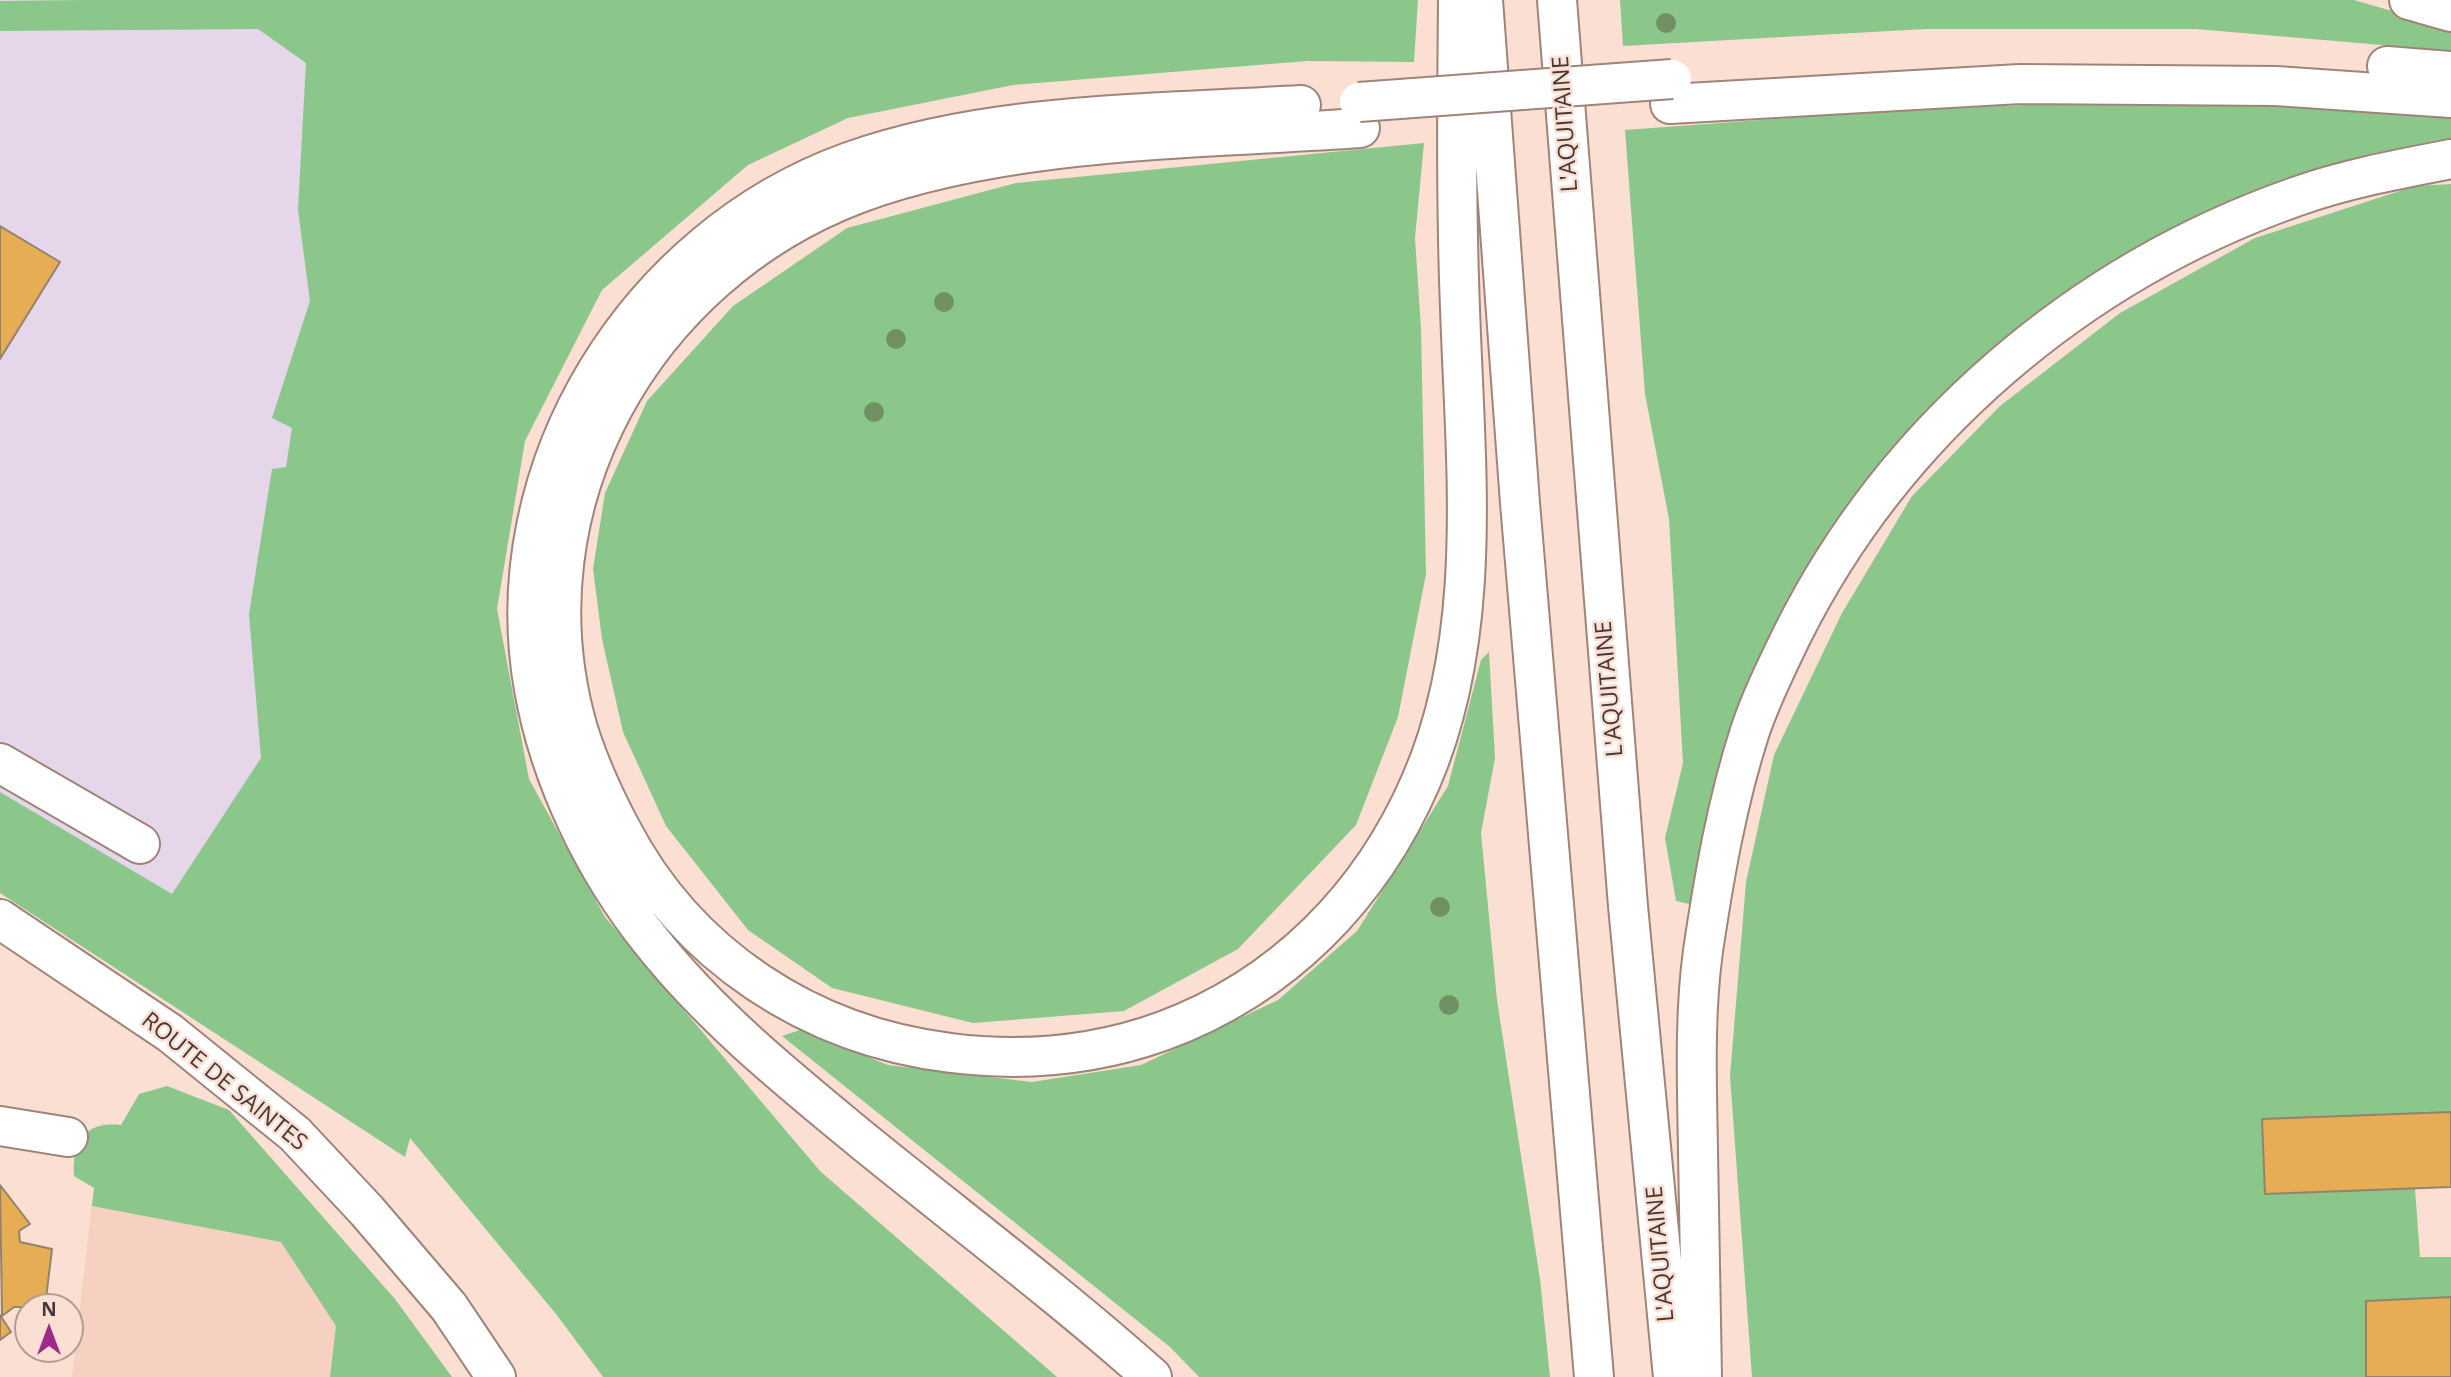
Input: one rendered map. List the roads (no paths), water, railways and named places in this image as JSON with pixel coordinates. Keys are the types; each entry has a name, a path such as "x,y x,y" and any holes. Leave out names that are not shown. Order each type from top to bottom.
{"main road":[{"path":"1458,0 1456,201 1466,512 1458,660 1438,735 1420,784 1367,876 1326,928 1276,971 1228,1003 1134,1041 1081,1053 1029,1058 978,1056 911,1048 855,1032 798,1008 755,983 708,946 666,898 633,853 603,794 578,728 570,690 562,616 567,545 573,511 589,458 605,420 644,357 702,290 772,237 820,210 901,178 988,160 1360,115 1671,92 1913,63 2096,58 2278,60 2451,71"},
{"path":"1483,0 1520,503 1594,1377"},
{"name":"L'AQUITAINE","path":"1557,0 1628,906 1672,1377"},
{"path":"2409,0 2451,12"},
{"path":"1671,92 2020,84 2276,86 2451,98"},
{"path":"1152,1377 789,1081 704,1001 650,940 594,859 546,738 534,687 529,641 532,550 540,504 566,431 588,384 609,351 633,317 693,254 765,202 847,163 891,149 990,129 1122,116 1360,115"},
{"path":"1702,1377 1697,1068 1703,954 1730,801 1751,727 1811,597 1890,480 1945,418 2001,365 2073,312 2143,265 2213,231 2295,197 2389,170 2451,159"},
{"path":"0,762 140,844"},
{"name":"ROUTE DE SAINTES","path":"0,919 170,1033 295,1134 367,1211 449,1307 496,1377"},
{"path":"0,1126 68,1137"}]}
